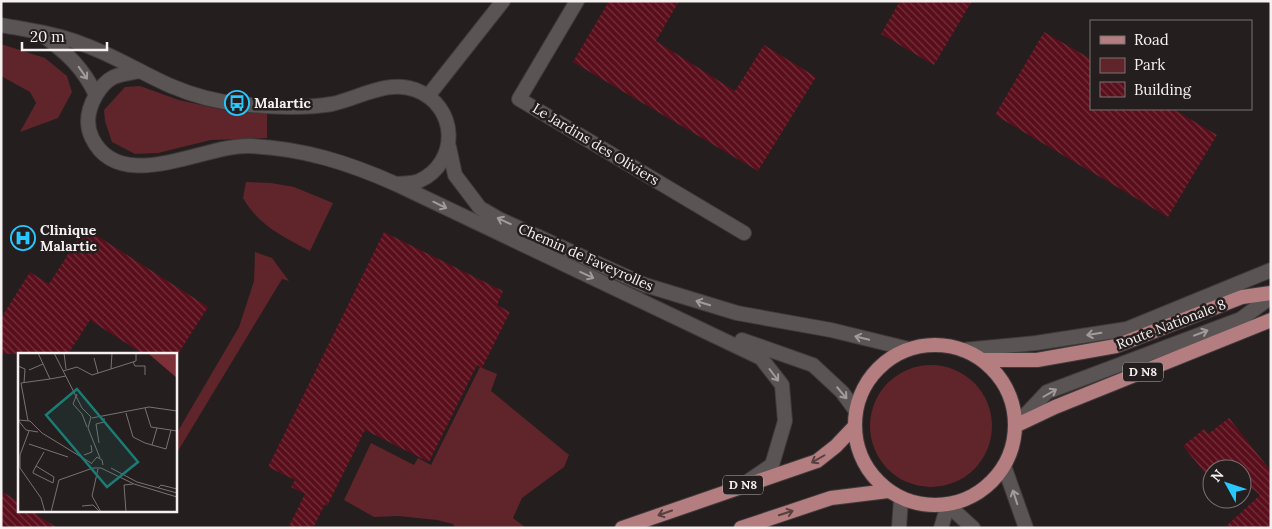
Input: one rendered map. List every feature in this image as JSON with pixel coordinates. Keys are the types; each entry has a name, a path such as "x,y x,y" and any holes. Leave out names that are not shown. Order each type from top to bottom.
{"main road":[{"name":"Route Nationale 8","path":"982,360 1038,360 1116,346 1242,297 1271,295"},
{"name":"D N8","path":"1015,426 1055,407 1271,320"},
{"path":"927,345 963,350 982,360 996,372 1007,389 1013,406 1015,426 1012,446 1004,466 989,484 970,498 948,505 924,505 901,499 874,479 864,464 857,446 854,427 856,411 862,391 874,373 890,359 909,349 927,345"},
{"name":"D N8","path":"622,528 817,461 836,446 854,427"},
{"path":"741,528 830,498 888,491"}],"street":[{"path":"1,25 82,43 172,87 208,98 278,107 331,104 382,89 399,87 414,89 428,96 502,1"},
{"name":"Le Jardins des Oliviers","path":"577,1 519,99 744,232"},
{"path":"39,33 76,63 96,95"},
{"name":"Chemin de Faveyrolles","path":"140,71 112,76 96,95 87,115 89,132 95,145 118,163 135,165 167,163 214,151 248,146 304,152 330,158 360,168 396,184 761,358 782,385 785,421 772,465 739,487"},
{"name":"Chemin de Faveyrolles","path":"428,96 443,111 448,128 449,147 455,175 480,208 499,219 645,285 737,313 831,330 909,349"},
{"path":"396,184 418,182 434,172 443,160 449,147"},
{"path":"963,350 1036,343 1127,329 1271,270"},
{"name":"D N8","path":"1015,426 1047,392 1241,318 1271,295"},
{"name":"Chemin de Faveyrolles","path":"673,316 813,365 842,392 856,411"},
{"path":"1004,466 1026,528"},
{"path":"899,528 901,499"},
{"path":"941,528 948,505 973,528"}],"green space":[{"path":"1,44 45,58 67,76 72,92 58,118 20,132 36,103 30,92 1,76"},
{"path":"140,86 179,100 228,111 267,114 267,138 211,140 158,153 135,154 112,142 105,121 104,110 125,87"},
{"path":"246,182 271,183 294,187 333,203 310,251 272,229 256,216 243,198"},
{"path":"255,252 272,258 289,281 282,279 176,454 176,434 239,327 254,281"},
{"path":"931,365 954,370 974,383 987,403 992,426 987,449 974,469 954,482 931,487 908,482 888,469 875,449 870,426 875,403 888,383 908,370"},
{"path":"480,367 497,374 491,391 569,455 564,467 522,498 513,518 526,528 455,528 453,524 437,520 398,516 374,517 344,500 371,443 414,465 418,458 431,465"}],"building":[{"path":"609,1 679,1 656,41 735,91 764,45 816,77 758,171 573,62"},
{"path":"900,1 972,1 934,65 881,34"},
{"path":"1044,32 1090,58 1090,110 1175,110 1217,135 1168,217 995,115"},
{"path":"85,228 208,307 178,354 141,353 90,320 69,353 1,354 1,318 30,272 49,284"},
{"path":"384,232 503,291 497,305 510,312 482,368 477,365 429,462 365,430 327,506 325,504 313,528 288,528 305,494 291,487 295,480 268,467"},
{"path":"1229,418 1271,471 1271,528 1224,528 1245,509 1252,509 1252,502 1260,495 1252,488 1252,459 1202,459 1202,469 1183,446 1204,429 1208,434"},
{"path":"1,491 18,501 18,512 33,512 57,528 1,528"}],"place":[{"name":"Malartic","path":"237,103"},
{"name":"Clinique Malartic","path":"23,238"}]}
